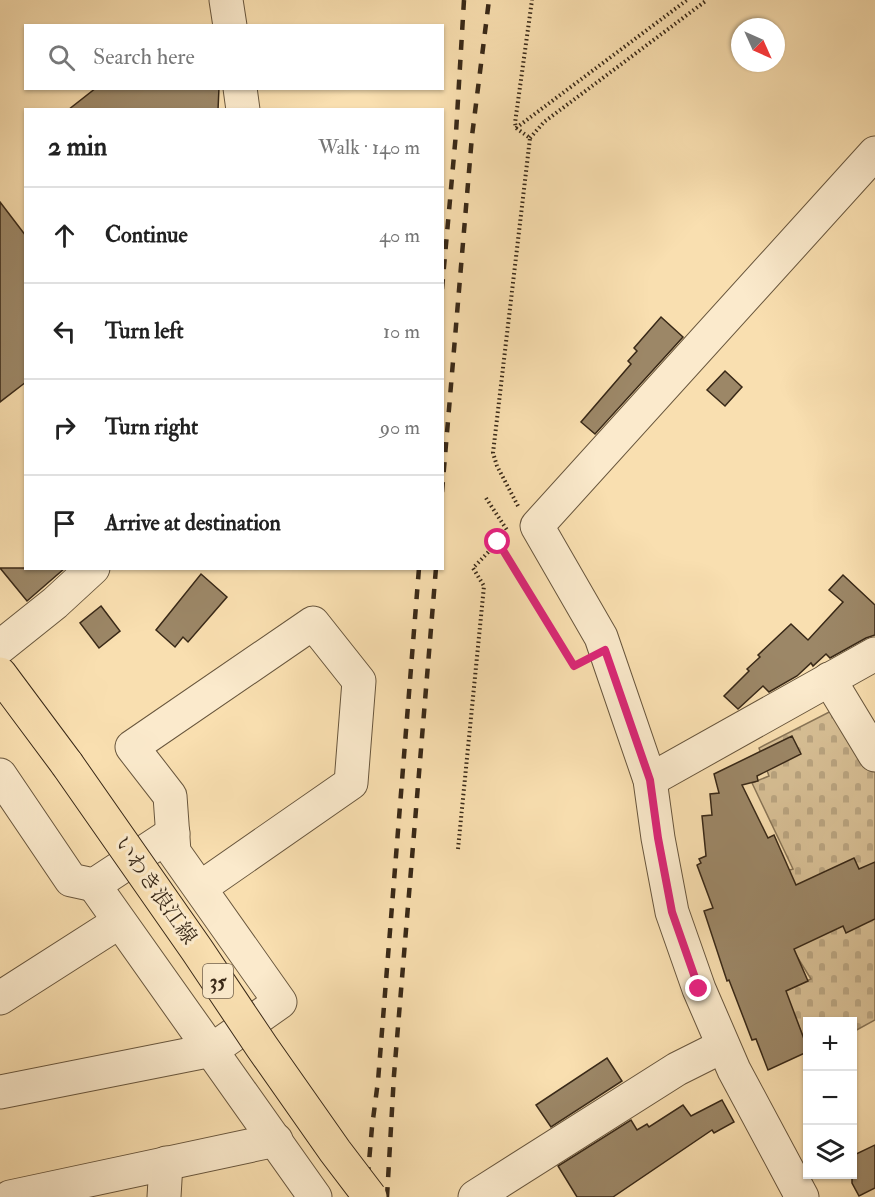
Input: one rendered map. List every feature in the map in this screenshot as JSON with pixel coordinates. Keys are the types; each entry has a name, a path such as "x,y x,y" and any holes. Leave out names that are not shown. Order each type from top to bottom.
{"main road":[{"name":"いわき浪江線","path":"0,674 67,764 268,1056 370,1197"}],"street":[{"path":"226,0 230,24"},
{"path":"240,90 243,108"},
{"path":"802,1197 734,1070 699,989 672,912 650,780 601,637 537,526 875,153"},
{"path":"0,647 91,570"},
{"path":"0,1092 212,1050 280,1002 174,852 170,796 132,747 313,623 359,681 351,783 200,888"},
{"path":"650,780 875,654"},
{"path":"829,680 875,755"},
{"path":"0,775 12,819 71,880 94,885 315,1197"},
{"path":"94,885 173,833"},
{"path":"0,998 119,922"},
{"path":"475,1197 677,1069 723,1046"},
{"path":"17,1196 276,1140"},
{"path":"164,1197 166,1164"}],"path":[{"path":"516,128 532,0"},
{"path":"516,128 687,0"},
{"path":"537,526 520,509 497,466 493,453 530,138 544,122 706,0"},
{"path":"516,128 530,138"},
{"path":"458,849 484,586 473,568 498,542 574,666 605,650"}],"green space":[{"path":"839,707 875,770 875,1020 857,1030 857,1017 803,1017 803,1036 784,991 811,979 791,947 768,877 793,869 752,783 769,776 759,748"}],"building":[{"path":"93,90 219,90 218,108 71,108"},
{"path":"0,202 24,233 24,384 0,402"},
{"path":"661,317 683,337 595,434 581,422 631,364 628,361 637,351 634,348"},
{"path":"725,371 742,387 725,406 707,390"},
{"path":"0,568 63,570 27,601"},
{"path":"201,574 227,597 188,642 183,637 175,647 156,630"},
{"path":"843,575 875,605 875,635 830,658 826,654 813,666 811,663 797,676 769,692 763,686 738,709 724,696 749,671 747,669 760,657 758,655 791,624 808,640 843,602 829,590"},
{"path":"101,606 120,631 99,648 80,623"},
{"path":"792,736 801,754 757,776 758,781 742,785 768,838 774,835 796,885 854,858 859,869 875,862 875,919 846,933 843,926 794,949 808,981 786,991 803,1036 803,1054 768,1070 756,1039 752,1040 729,980 727,981 704,911 713,908 697,865 701,863 699,859 706,856 702,816 712,815 710,794 719,793 714,774"},
{"path":"607,1058 622,1081 551,1127 536,1105"},
{"path":"722,1100 734,1122 714,1133 712,1130 613,1197 577,1197 558,1166 631,1120 637,1130 647,1124 649,1127 683,1105 691,1116"},
{"path":"875,1145 875,1188 859,1196 852,1183 852,1179 857,1179 857,1154"}],"railway":[{"path":"444,267 456,133 464,0"},
{"path":"444,468 472,136 489,0"},
{"path":"366,1197 378,1081 419,570"},
{"path":"387,1197 394,1075 436,570"}],"route":[{"path":"498,542 574,666 605,650 650,780 672,912 699,989"}]}
